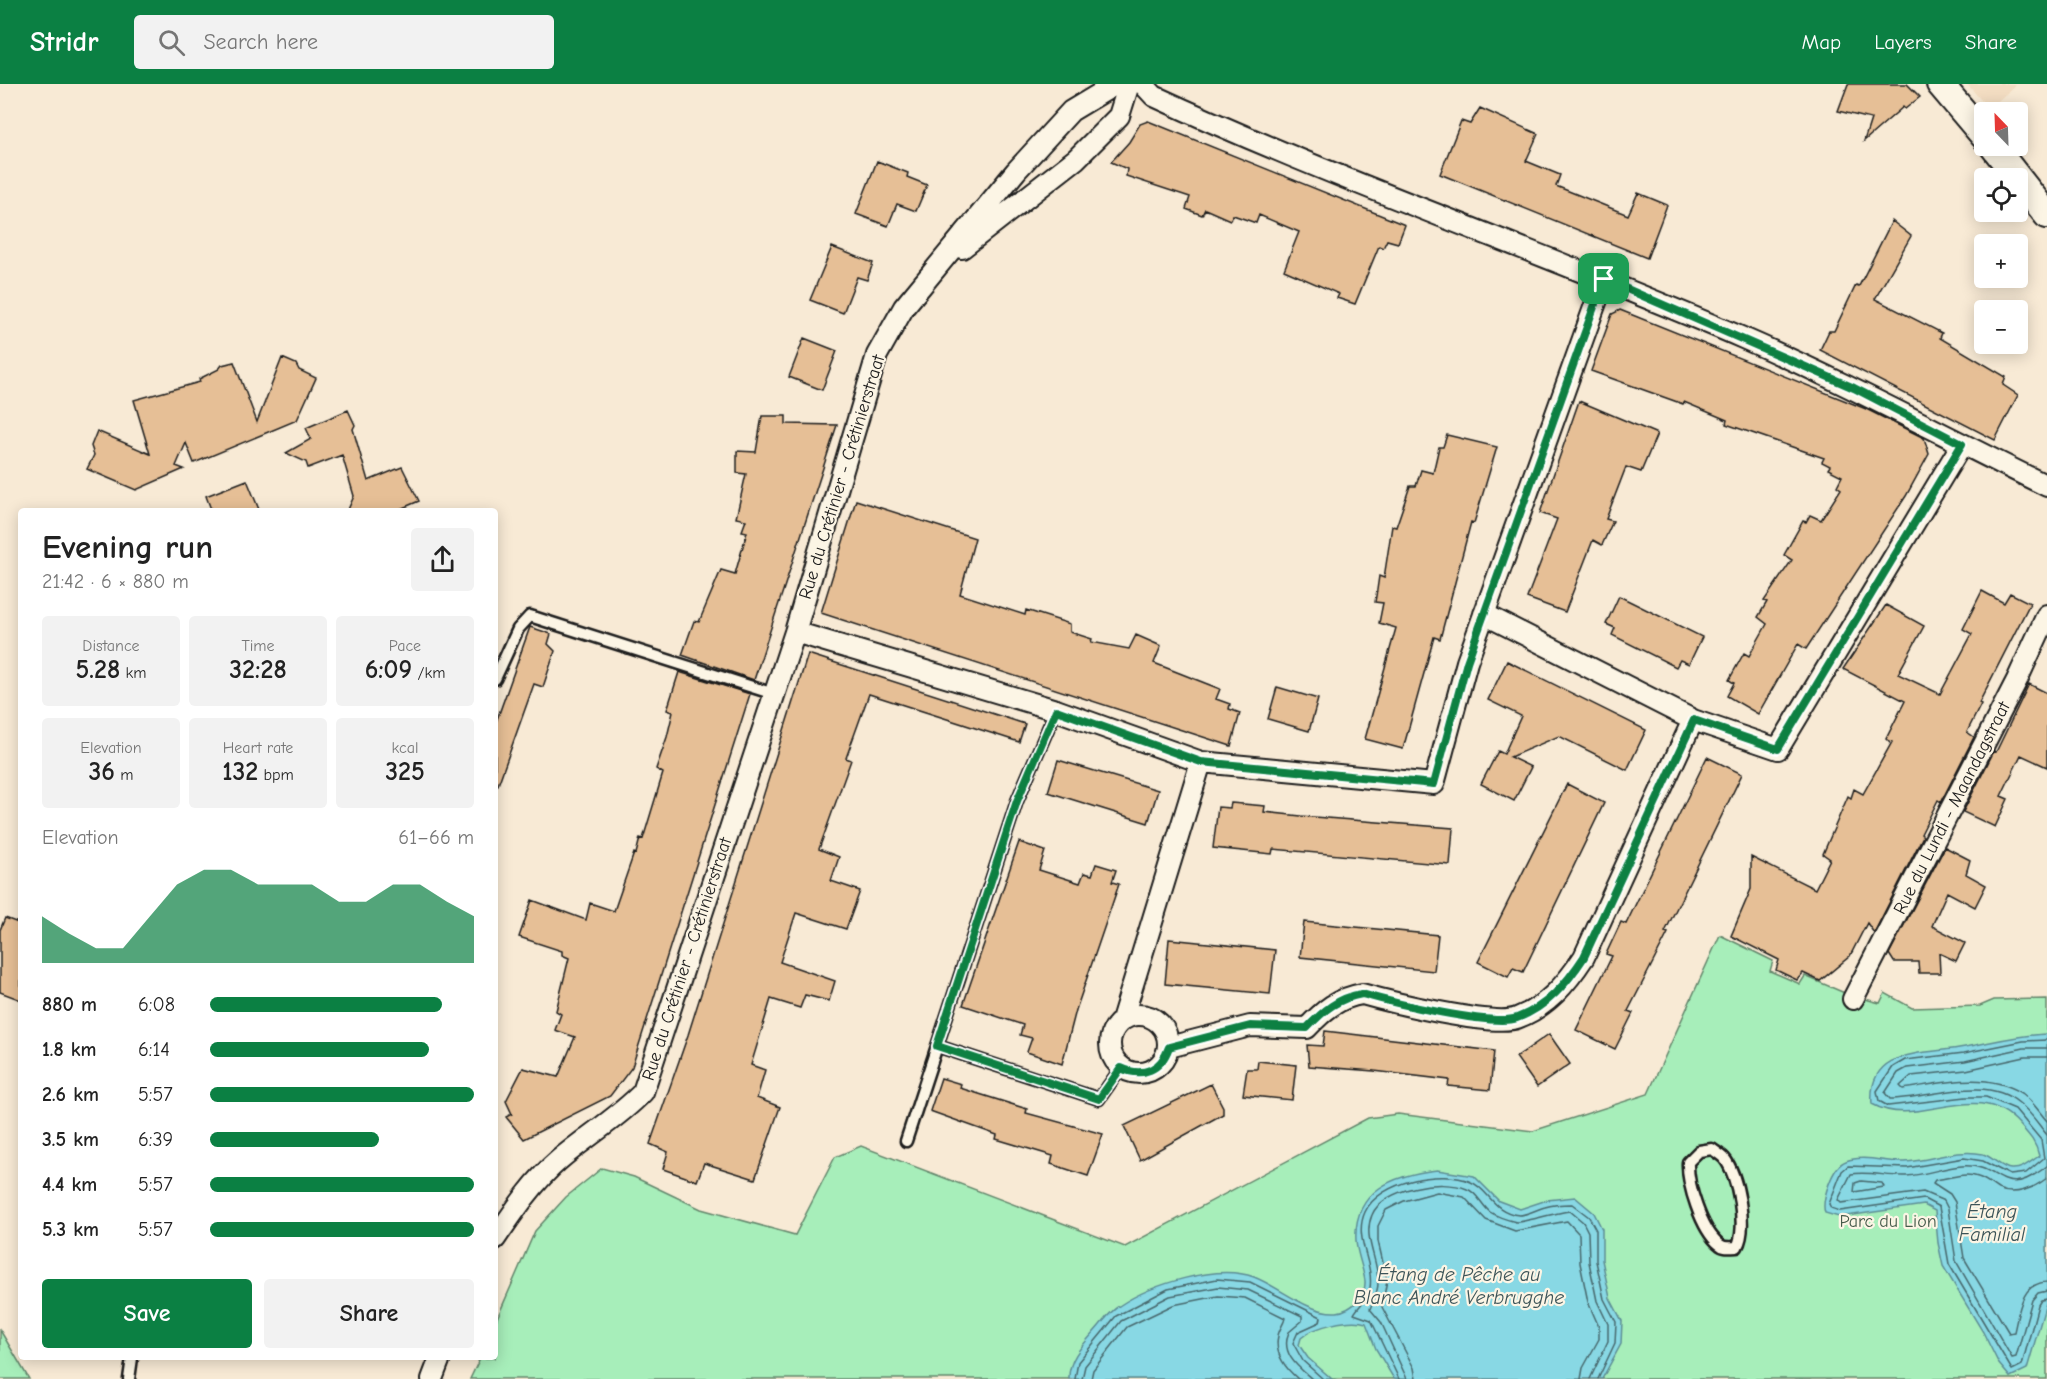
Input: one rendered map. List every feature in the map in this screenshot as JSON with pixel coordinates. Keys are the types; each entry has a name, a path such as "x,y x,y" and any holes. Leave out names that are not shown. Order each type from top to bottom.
{"street":[{"name":"Rue du Crétinier - Crétinierstraat","path":"498,1235 531,1189 557,1161 615,1118 643,1092 795,632 877,355 904,307 1016,171 1071,111 1116,84"},
{"name":"Rue du Crétinier - Crétinierstraat","path":"931,272 1076,159 1119,116 1129,84"},
{"path":"1143,84 1154,96 1247,138 1604,279 1854,388 2047,486"},
{"path":"1940,84 1974,124"},
{"path":"2001,156 2047,215"},
{"path":"795,632 1056,710 1201,762 1434,784 1467,662 1604,279"},
{"path":"1484,614 1694,720 1778,749 1962,444"},
{"name":"Rue du Lundi - Maandagstraat","path":"1853,999 2017,680 2047,615"},
{"path":"1169,1047 1250,1026 1307,1028 1324,1010 1343,997 1362,994 1484,1019 1515,1019 1540,1006 1565,985 1584,957 1694,720"},
{"path":"1122,1020 1140,1015 1154,1019 1165,1030 1169,1047 1165,1059 1154,1070 1133,1074 1121,1068 1110,1051 1112,1032 1122,1020 1201,762"},
{"path":"432,1379 439,1360"}],"lane":[{"path":"498,672 518,629 530,616 774,694"},
{"path":"906,1141 1017,801 1056,710"},
{"path":"937,1046 1099,1099 1121,1068"},
{"path":"1712,1149 1725,1159 1737,1187 1742,1221 1742,1239 1737,1247 1726,1248 1718,1244 1701,1216 1688,1179 1688,1162 1699,1151 1712,1149"},
{"path":"129,1379 132,1360"}],"shaded area":[{"path":"1967,84 2017,84 1997,102 1983,102"}],"green space":[{"name":"Parc du Lion","path":"1720,935 1773,961 1770,971 1800,984 1805,976 1847,994 1880,1003 1885,993 1912,1008 1980,1006 1994,1000 2047,999 2047,1379 470,1379 479,1360 498,1360 498,1316 535,1231 566,1197 602,1168 634,1177 701,1209 795,1235 835,1157 861,1146 1125,1247 1368,1118 1398,1114 1533,1131 1648,1094"},
{"path":"0,1330 29,1379 0,1379"}],"water":[{"name":"Étang Familial","path":"2047,1034 2047,1300 2027,1369 2010,1377 1999,1364 1983,1332 1943,1266 1935,1211 1924,1205 1839,1217 1825,1213 1824,1208 1832,1176 1841,1164 1853,1159 1905,1162 1973,1153 1983,1154 2004,1167 2015,1169 2039,1156 2029,1136 2003,1111 1985,1104 1967,1104 1909,1112 1890,1111 1872,1104 1873,1085 1879,1072 1889,1063 1902,1057 2016,1037"},
{"name":"Étang de Pêche au Blanc André Verbrugghe","path":"1437,1170 1474,1176 1499,1201 1520,1209 1547,1200 1575,1197 1594,1213 1602,1229 1602,1260 1610,1298 1622,1321 1621,1344 1602,1379 1394,1379 1376,1349 1366,1323 1342,1322 1314,1330 1301,1338 1299,1345 1308,1358 1332,1379 1069,1379 1075,1356 1114,1310 1132,1298 1184,1278 1203,1274 1239,1273 1264,1281 1315,1309 1343,1311 1361,1297 1365,1287 1356,1241 1361,1209 1369,1197 1392,1181 1421,1172"}],"building":[{"path":"1848,84 1907,84 1920,97 1905,109 1903,107 1864,141 1871,119 1838,111"},
{"path":"1480,108 1538,134 1526,161 1560,175 1556,186 1628,215 1638,193 1667,205 1647,258 1440,174 1461,121 1470,124"},
{"path":"1148,121 1405,225 1398,243 1387,240 1383,248 1379,246 1355,304 1337,298 1339,294 1284,270 1299,232 1259,215 1256,223 1233,215 1230,220 1205,209 1202,215 1186,209 1190,197 1126,176 1127,169 1111,162 1129,142 1140,124"},
{"path":"877,161 908,173 907,177 927,185 916,211 897,204 888,226 856,214"},
{"path":"1892,221 1911,236 1875,299 1942,333 1940,338 2006,377 2003,385 2018,395 1995,440 1820,350 1829,331 1834,331 1856,285 1859,286"},
{"path":"832,247 873,263 867,280 857,277 843,313 810,300"},
{"path":"1620,310 1866,409 1924,438 1929,454 1906,496 1806,649 1798,644 1758,714 1727,696 1734,683 1729,680 1744,653 1749,656 1767,624 1758,617 1767,602 1764,601 1792,560 1784,555 1803,521 1806,522 1810,515 1821,520 1841,489 1837,486 1842,476 1828,469 1830,466 1822,462 1824,458 1726,424 1727,420 1684,402 1683,404 1591,371 1612,314"},
{"path":"804,338 837,351 822,390 789,377"},
{"path":"282,358 296,364 299,370 316,378 297,420 194,463 186,443 176,466 184,469 136,490 87,469 94,455 91,446 97,431 150,454 134,400 200,382 199,379 219,369 222,365 234,362 257,422"},
{"path":"1579,401 1657,434 1641,472 1626,467 1606,519 1613,521 1602,545 1593,540 1565,612 1527,598 1557,519 1540,513"},
{"path":"348,410 355,425 353,429 368,481 402,467 419,501 402,508 349,508 354,496 342,455 308,468 306,462 286,453 311,439 306,428"},
{"path":"762,416 786,416 786,424 837,425 754,680 682,655 694,621 699,622 721,570 735,574 747,532 742,531 746,520 736,518 746,474 737,473 737,451 756,452"},
{"path":"1447,435 1497,447 1474,523 1471,522 1440,639 1434,637 1403,749 1365,739 1396,628 1379,623 1383,603 1375,602 1379,576 1384,578 1392,526 1396,527 1410,486 1416,486 1421,470 1433,473 1439,447 1443,447"},
{"path":"247,480 258,508 210,508 206,496"},
{"path":"856,500 975,538 960,594 1025,615 1026,610 1070,624 1070,632 1092,639 1091,642 1129,649 1136,635 1161,646 1154,663 1220,689 1216,699 1230,704 1229,709 1240,713 1231,746 821,613"},
{"path":"1982,591 2004,603 2010,593 2030,603 1979,703 1981,704 1967,732 1974,737 1941,802 1938,800 1921,834 1923,836 1874,933 1867,923 1850,956 1820,981 1803,973 1797,980 1776,970 1779,960 1731,936 1751,889 1751,857 1815,889 1830,859 1823,854 1848,796 1851,798 1854,789 1863,794 1892,742 1886,739 1905,701 1843,669 1886,605 1924,626 1898,674 1940,694 1972,634 1963,629"},
{"path":"1619,596 1702,637 1689,664 1680,660 1676,667 1612,635 1615,628 1606,624"},
{"path":"530,627 551,634 548,644 555,651 543,687 534,684 498,785 498,717"},
{"path":"808,654 1025,724 1019,742 869,694 846,758 851,760 819,849 839,857 831,881 860,891 846,929 796,913 780,962 835,981 829,1001 805,995 800,1008 771,999 751,1065 765,1070 757,1098 780,1107 755,1179 704,1163 697,1181 663,1169 668,1152 650,1144 688,1035"},
{"path":"1507,661 1646,730 1627,770 1559,736 1510,757 1531,767 1514,801 1481,784 1498,751 1504,754 1521,716 1488,700"},
{"path":"679,672 750,694 632,1067 610,1096 524,1139 506,1117 512,1114 506,1101 523,1068 558,1077 575,1037 555,1030 561,1014 556,1011 569,958 562,955 562,951 519,937 532,900 586,920 590,903 614,911 640,838 643,839 663,773 656,769 673,712 667,710"},
{"path":"2029,684 2047,693 2047,767 2021,755 2001,796 2008,799 1995,827 1963,812 1994,751 1996,752"},
{"path":"1277,687 1318,699 1309,731 1268,719"},
{"path":"1707,757 1742,774 1665,932 1668,933 1628,1011 1633,1013 1615,1049 1576,1030 1612,956 1606,954 1621,922 1626,924"},
{"path":"1058,760 1158,790 1148,823 1048,792"},
{"path":"1567,784 1604,803 1523,972 1513,968 1508,977 1478,962"},
{"path":"1231,803 1265,806 1264,812 1453,828 1450,865 1273,849 1272,854 1213,848 1218,807 1230,808"},
{"path":"1019,842 1045,851 1039,870 1080,883 1084,873 1092,875 1096,864 1116,870 1112,882 1119,884 1076,1010 1062,1064 1027,1052 1032,1038 1020,1035 1023,1025 963,1005"},
{"path":"1945,847 1970,860 1966,874 1986,885 1975,907 1947,892 1932,926 1965,943 1956,961 1939,953 1940,973 1919,973 1918,962 1894,962 1889,954"},
{"path":"5,918 18,923 18,999 0,992 0,930"},
{"path":"1304,922 1438,935 1434,971 1300,957"},
{"path":"1169,939 1275,950 1270,994 1165,984"},
{"path":"1325,1031 1494,1051 1490,1090 1448,1086 1449,1080 1309,1066 1307,1045 1323,1046"},
{"path":"1549,1034 1570,1064 1537,1087 1516,1057"},
{"path":"1258,1061 1296,1065 1292,1100 1243,1095 1247,1069 1257,1069"},
{"path":"941,1078 961,1084 960,1088 1027,1109 1026,1113 1103,1134 1088,1176 1051,1164 1053,1156 996,1139 997,1135 930,1111"},
{"path":"1211,1084 1223,1107 1223,1114 1140,1160 1124,1126"}],"route":[{"path":"1604,279 1854,388 1962,444 1778,749 1694,720 1599,919 1584,957 1565,985 1540,1006 1515,1019 1484,1019 1362,994 1343,997 1324,1010 1307,1028 1250,1026 1169,1047 1165,1059 1154,1070 1133,1074 1121,1068 1099,1099 937,1046 1017,801 1056,710 1201,762 1434,784 1467,662 1604,279"}]}
